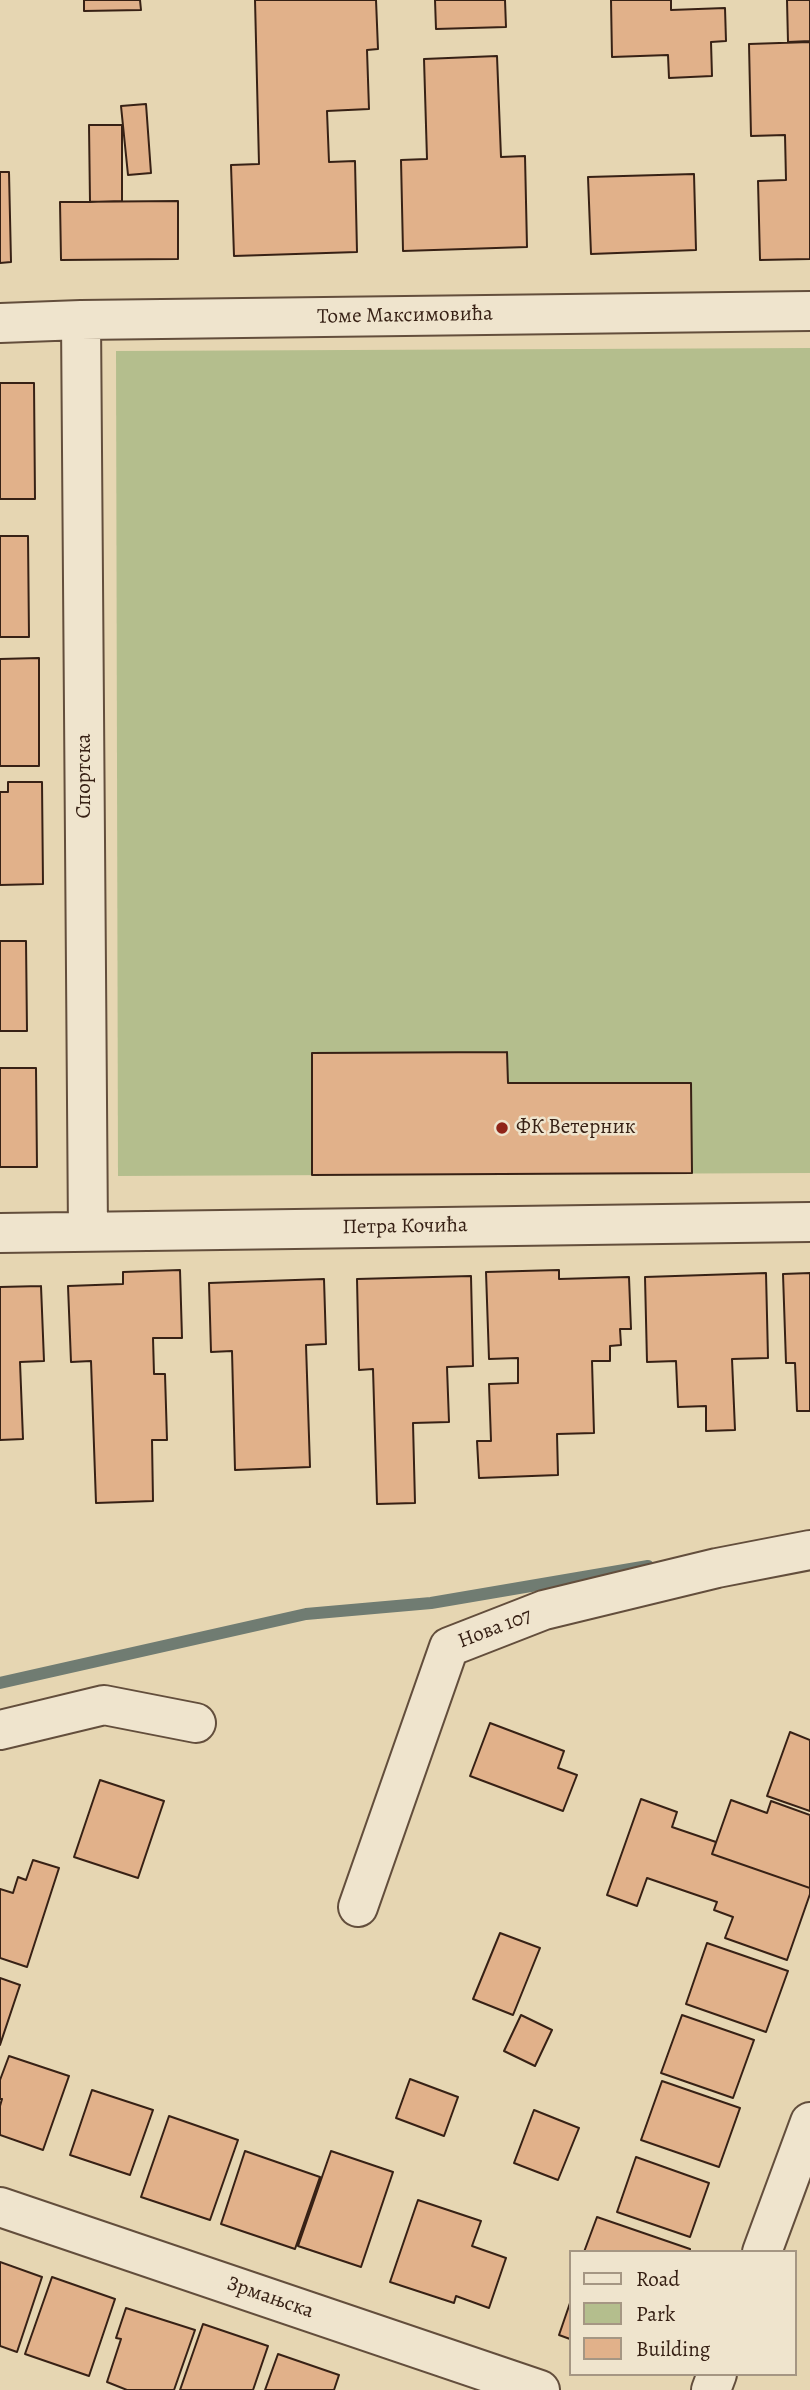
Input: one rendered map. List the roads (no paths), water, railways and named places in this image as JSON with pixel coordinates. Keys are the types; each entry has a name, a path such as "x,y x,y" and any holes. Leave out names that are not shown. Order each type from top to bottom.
{"street":[{"name":"Томе Максимовића","path":"0,323 810,311"},
{"name":"Спортска","path":"81,320 88,1232"},
{"name":"Петра Кочића","path":"0,1233 810,1222"},
{"name":"Нова 107","path":"358,1908 449,1647 544,1610 717,1567 810,1550"},
{"path":"0,1730 104,1705 196,1723"},
{"path":"763,2250 810,2122"},
{"name":"Зрмањска","path":"0,2207 540,2390"}],"waterway":[{"path":"0,1683 306,1614 431,1603 648,1566"}],"place":[{"name":"ФК Ветерник","path":"502,1128"}]}
